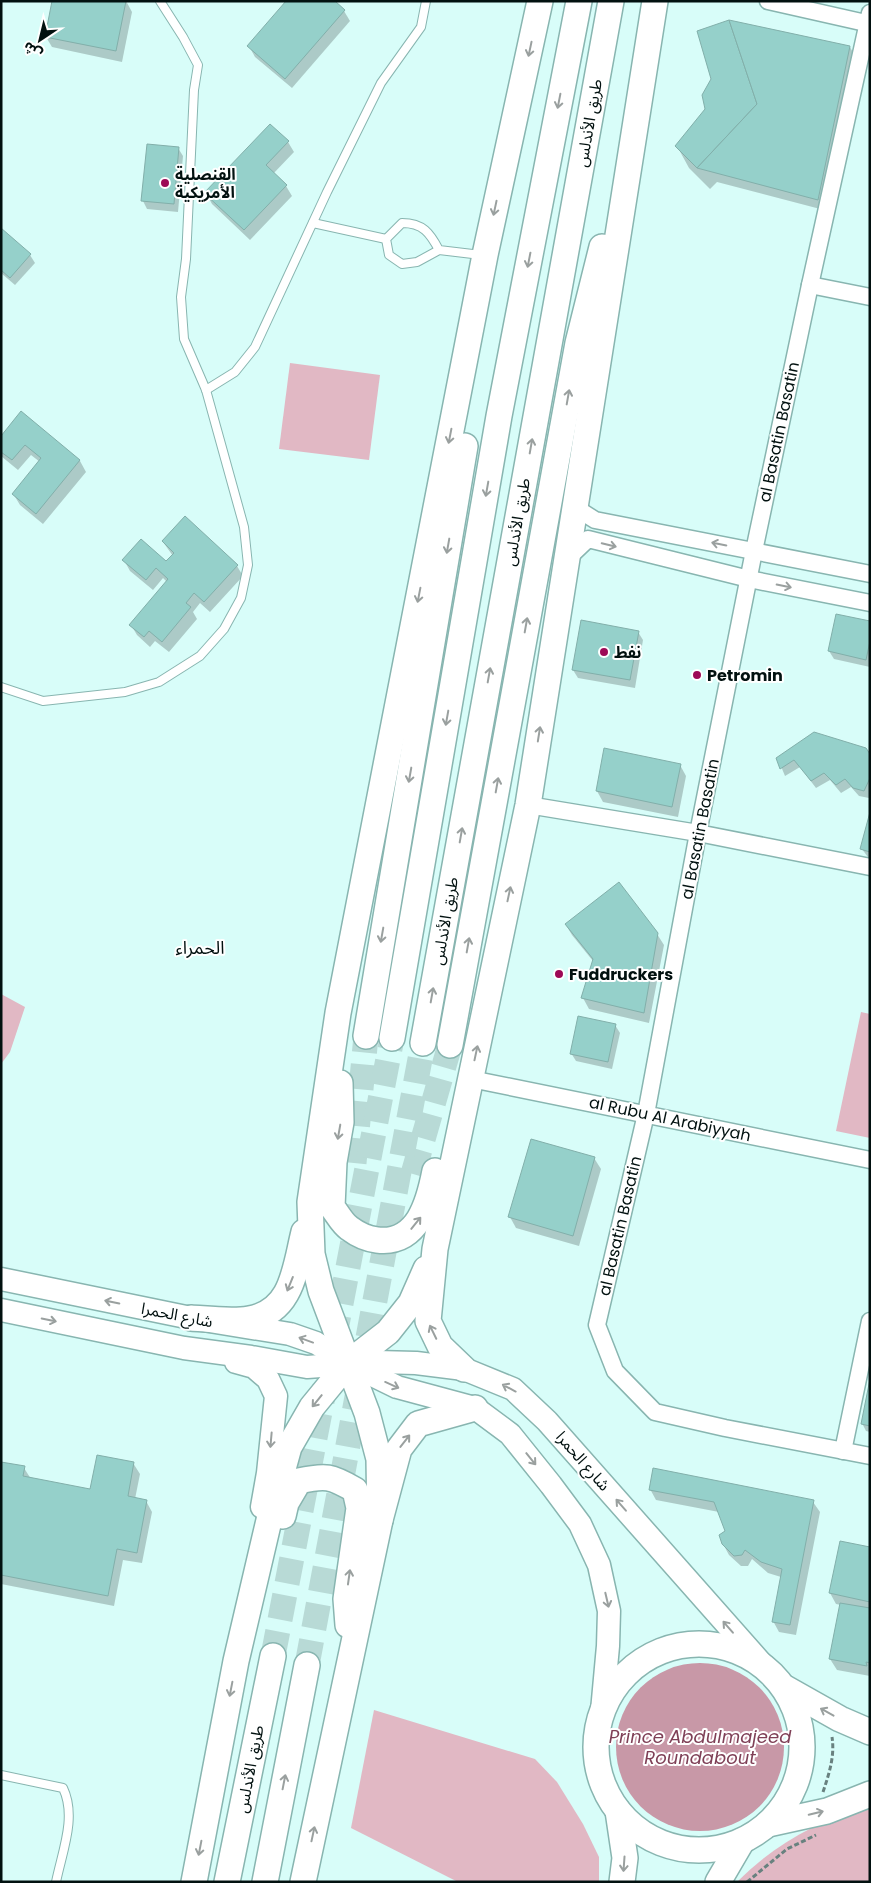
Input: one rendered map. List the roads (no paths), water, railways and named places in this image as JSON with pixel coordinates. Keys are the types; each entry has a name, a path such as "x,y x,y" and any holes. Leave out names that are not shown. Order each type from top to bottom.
{"main road":[{"path":"191,1318 248,1320 268,1314 283,1301 292,1281 310,1202 338,1013 485,256 540,1"},
{"name":"طريق الأندلس","path":"392,1038 497,426 578,1"},
{"name":"طريق الأندلس","path":"423,1043 611,1"},
{"path":"464,1369 440,1346 428,1321 435,1249 528,805 655,1"},
{"path":"450,1045 578,343 641,89"},
{"path":"366,1036 488,308 485,256"},
{"path":"338,1013 341,1122 334,1162 332,1206 349,1228 369,1239 385,1241 404,1236 421,1218 432,1189 444,1127 471,1079"},
{"path":"310,1202 312,1254 321,1291 367,1413 379,1459 380,1520"},
{"path":"236,1661 270,1516 289,1447 312,1406 348,1363 388,1332 411,1303 435,1249"},
{"name":"شارع الحمرا","path":"1,1279 191,1318 290,1334 316,1343 348,1363 397,1387 475,1408 510,1434 551,1484 580,1524 599,1565 609,1611 602,1711"},
{"name":"شارع الحمرا","path":"1,1310 184,1348 307,1367 348,1363 416,1362 464,1369 513,1389 548,1421 761,1663"},
{"path":"184,1348 254,1367 268,1379 276,1396 268,1473 236,1661 194,1882"},
{"path":"303,1882 380,1520 399,1449 418,1424 475,1408"},
{"path":"236,1661 269,1581 286,1503 299,1482 319,1477 335,1478 355,1490 359,1508 346,1599 350,1660"},
{"path":"785,1688 798,1715 803,1745 800,1774 788,1802 768,1824 742,1841 720,1848 697,1850 675,1847 654,1839 634,1827 618,1811 605,1788 597,1763 596,1736 602,1711 617,1683 640,1661 669,1647 701,1643 732,1648 761,1663 785,1688 840,1719 870,1732"},
{"name":"طريق الأندلس","path":"227,1882 273,1656"},
{"path":"265,1882 306,1665"},
{"path":"768,1824 824,1811 870,1794"},
{"path":"618,1811 625,1858 622,1882"},
{"path":"718,1882 742,1841"}],"street":[{"path":"768,1 869,20"},
{"name":"al Basatin Basatin","path":"869,20 810,285 754,551 698,833 646,1114 597,1325 615,1371 655,1412 725,1428 870,1456"},
{"path":"810,285 870,297"},
{"path":"576,508 595,520 870,574"},
{"path":"568,558 588,539 749,579 870,604"},
{"path":"528,805 698,833 870,867"},
{"name":"al Rubu Al Arabiyyah","path":"471,1079 870,1160"},
{"path":"843,1451 870,1321"}],"lane":[{"path":"1,687 43,701 125,692 159,682 200,656 224,629 242,598 248,565 244,527 206,390 184,339 181,297 186,259 194,90 198,65 183,36 160,1"},
{"path":"206,390 235,372 254,347 381,83 421,27 426,1"},
{"path":"313,223 386,239"},
{"path":"386,239 402,224 414,224 430,233 439,250"},
{"path":"386,239 390,254 402,264 417,262 439,250 485,256"},
{"path":"1,1775 63,1788 69,1801 70,1817 56,1882"}],"water":[{"name":"Prince Abdulmajeed Roundabout","path":"700,1663 724,1667 739,1673 747,1677 765,1694 770,1700 780,1723 784,1747 780,1771 774,1786 770,1794 753,1812 747,1817 724,1827 700,1831 676,1827 661,1821 653,1817 635,1800 630,1794 620,1771 616,1747 620,1723 626,1708 630,1700 647,1682 653,1677 676,1667"}],"tunnel":[{"path":"354,1163 366,1036"},
{"path":"334,1340 392,1038"},
{"path":"307,1665 423,1043"},
{"path":"413,1174 450,1045"},
{"path":"273,1656 325,1386"}],"place":[{"name":"القنصلية الأمريكية","path":"165,183"},
{"name":"نفط","path":"604,652"},
{"name":"Petromin","path":"697,675"},
{"name":"Fuddruckers","path":"559,974"}],"district":[{"name":"الحمراء","path":"200,947"}]}
